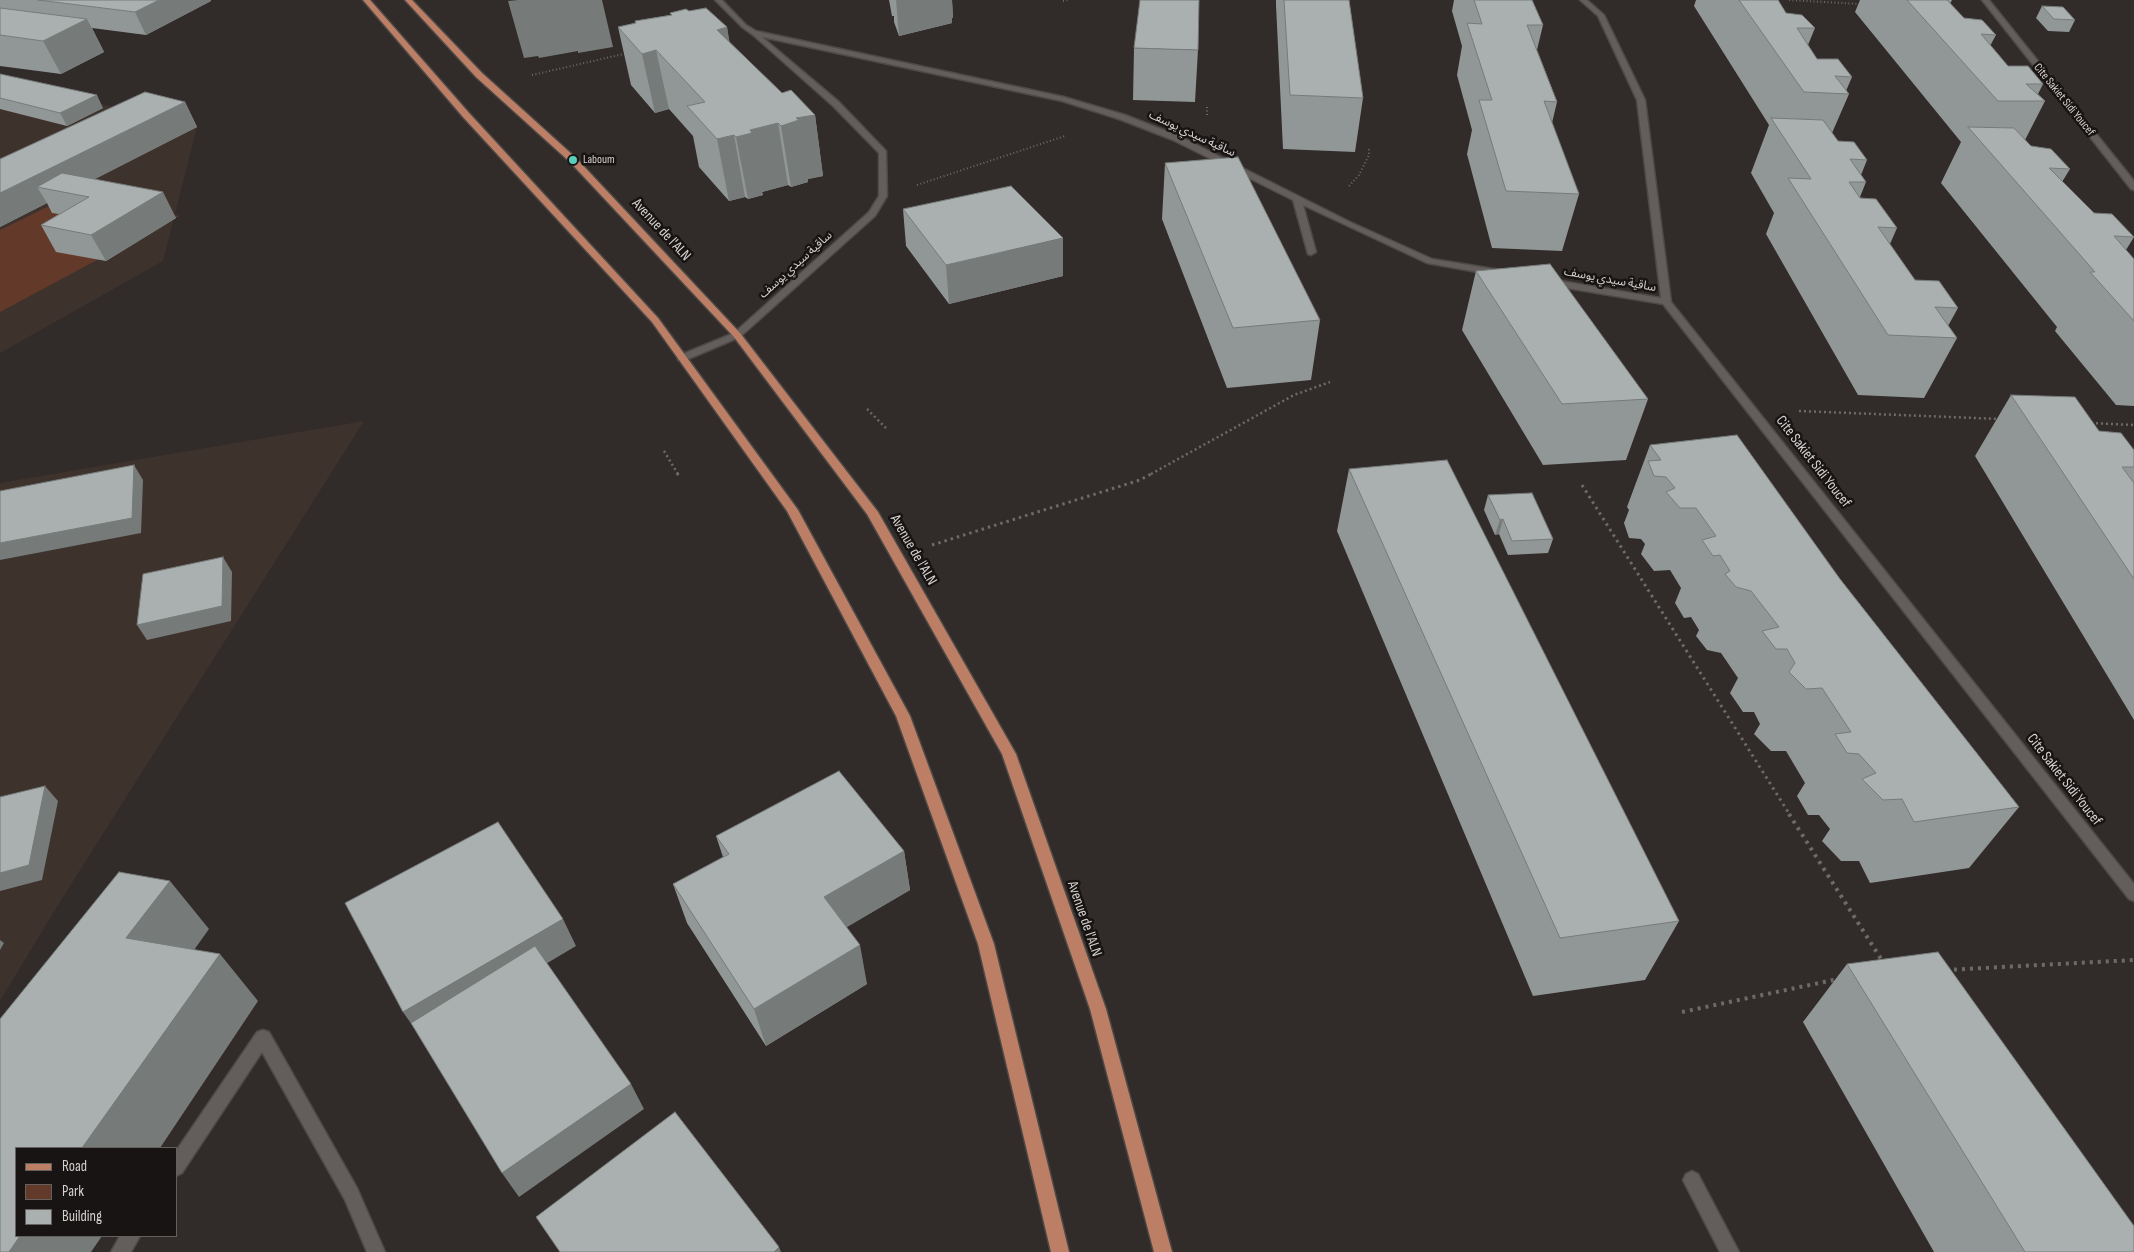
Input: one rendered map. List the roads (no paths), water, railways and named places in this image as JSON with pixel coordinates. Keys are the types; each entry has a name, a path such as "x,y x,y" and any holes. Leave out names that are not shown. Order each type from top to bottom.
{"main road":[{"path":"366,0 466,115 655,320 792,510 903,716 986,944 1060,1252"},
{"name":"Avenue de l'ALN","path":"408,0 490,85 573,160 737,335 872,512 898,555 1009,754 1098,1009 1163,1252"}],"street":[{"name":"ساقية سيدي يوسف","path":"682,358 737,335 872,214 883,196 883,153 836,104 744,26 718,0"},
{"path":"1583,0 1601,15 1641,100 1666,302"},
{"name":"Cite Sakiet Sidi Youcef","path":"1984,0 2134,187"},
{"name":"ساقية سيدي يوسف","path":"754,33 1064,99 1122,117 1176,138 1327,213 1430,261 1510,275"},
{"path":"1297,198 1311,252"},
{"name":"ساقية سيدي يوسف","path":"1539,280 1666,302"},
{"name":"Cite Sakiet Sidi Youcef","path":"1666,302 2134,895"},
{"path":"178,1164 263,1037 351,1194 376,1252"},
{"path":"1692,1180 1730,1252"},
{"path":"120,1252 130,1237"}],"place":[{"name":"Laboum","path":"573,160"}]}
